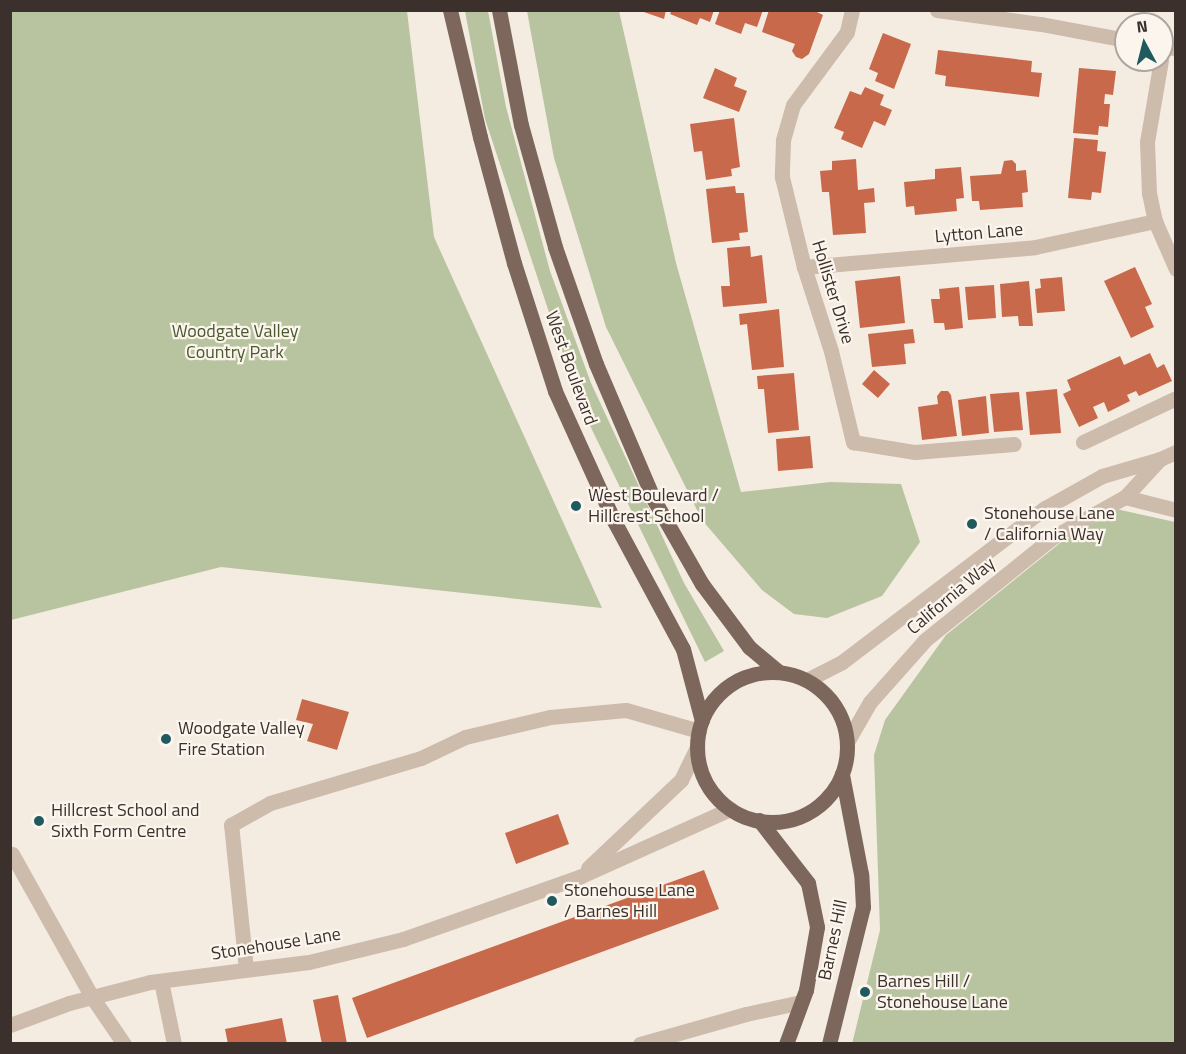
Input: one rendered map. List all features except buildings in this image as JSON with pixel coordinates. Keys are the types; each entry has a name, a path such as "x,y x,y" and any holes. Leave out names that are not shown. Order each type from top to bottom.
{"main road":[{"name":"West Boulevard","path":"450,10 511,252 555,391 615,521 682,649 700,726"},
{"name":"West Boulevard","path":"499,10 524,136 555,247 596,364 654,500 702,584 748,647 779,672"},
{"path":"763,672 779,672 807,680 818,687 835,706 841,717 847,742 842,774 834,789 809,812 793,819 759,820 730,809 706,782 700,766 697,747 700,726 709,707 732,684 763,672"},
{"name":"Barnes Hill","path":"829,1044 863,908 859,862 842,774"},
{"name":"Barnes Hill","path":"759,820 808,883 818,927 816,947 801,1002 786,1044"}],"street":[{"name":"Hollister Drive","path":"852,10 847,32 793,105 783,141 782,177 804,267 831,351 853,442 915,452 1014,444"},
{"path":"937,10 1042,17 1114,37"},
{"path":"1161,72 1147,142 1149,193 1155,221 1176,269"},
{"name":"Lytton Lane","path":"804,267 1035,247 1155,221"},
{"path":"1083,442 1176,398"},
{"name":"California Way","path":"807,680 842,662 1045,508 1102,476 1176,452"},
{"name":"California Way","path":"847,742 870,702 925,640 1053,537 1125,496 1160,459"},
{"path":"1125,496 1176,510"},
{"path":"246,969 231,825 270,804 421,758 465,737 550,717 626,710 700,726"},
{"name":"Stonehouse Lane","path":"579,876 681,780 697,747"},
{"name":"Stonehouse Lane","path":"10,1025 93,998 161,981 309,962 403,939 579,876 730,809"},
{"path":"11,853 93,998 123,1044"},
{"path":"161,981 174,1044"},
{"path":"640,1044 746,1014 801,1002"}],"green space":[{"name":"Woodgate Valley Country Park","path":"11,10 407,11 434,237 602,608 221,567 11,620"},
{"path":"465,11 488,11 506,107 550,271 591,383 684,583 724,651 705,662 579,403 485,119"},
{"path":"527,11 619,11 676,263 741,492 830,482 901,484 920,542 882,596 827,618 794,614 762,590 702,520 606,327 554,158"},
{"path":"1116,509 1175,522 1175,1043 852,1044 880,930 874,755 885,720 946,635 1065,539"}],"place":[{"name":"West Boulevard / Hillcrest School","path":"576,506"},
{"name":"Stonehouse Lane / California Way","path":"972,524"},
{"name":"Woodgate Valley Fire Station","path":"166,739"},
{"name":"Hillcrest School and Sixth Form Centre","path":"39,821"},
{"name":"Stonehouse Lane / Barnes Hill","path":"552,901"},
{"name":"Barnes Hill / Stonehouse Lane","path":"865,992"}]}
